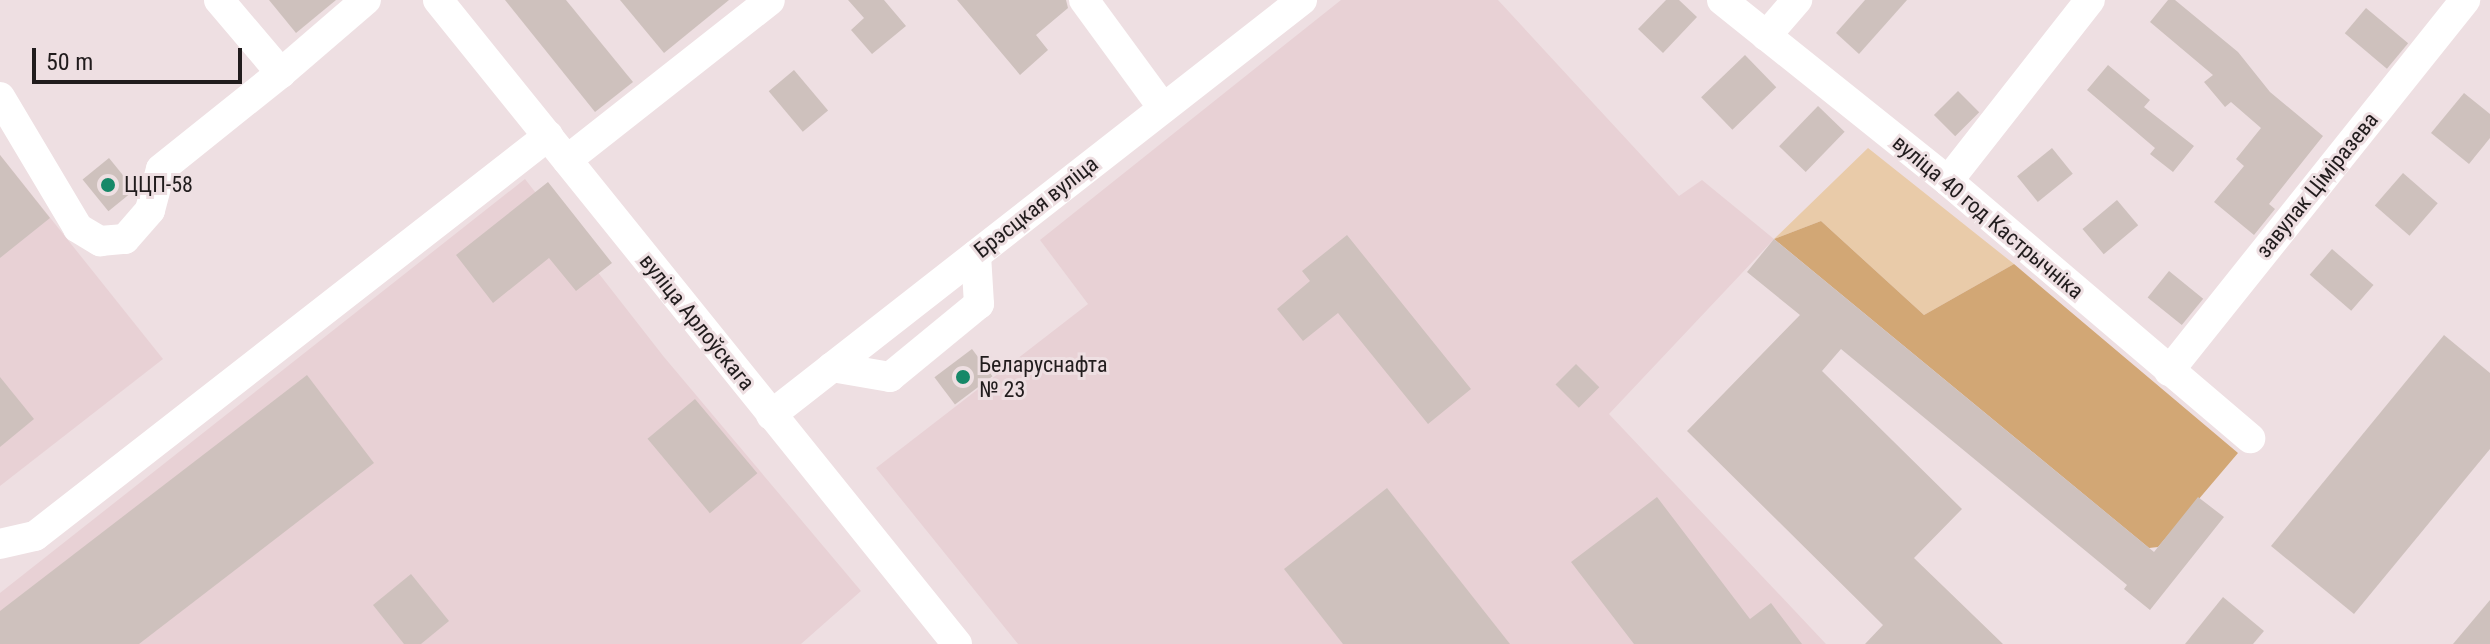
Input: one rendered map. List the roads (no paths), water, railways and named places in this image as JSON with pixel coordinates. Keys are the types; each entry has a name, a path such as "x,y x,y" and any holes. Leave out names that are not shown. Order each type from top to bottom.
{"street":[{"path":"219,0 281,73"},
{"path":"0,97 78,228 100,241 125,239 150,210 161,169 366,0"},
{"name":"вуліца Арлоўскага","path":"438,0 957,644"},
{"path":"567,160 770,0"},
{"path":"1084,0 1163,108"},
{"name":"Брэсцкая вуліца","path":"771,415 1302,0"},
{"name":"вуліца 40 год Кастрычніка","path":"1722,0 1948,181 2250,438"},
{"path":"1766,36 1797,0"},
{"path":"1948,181 2090,0"},
{"name":"завулак Ціміразева","path":"2169,371 2465,0"},
{"path":"0,544 35,536 548,136"},
{"path":"832,367 890,377 979,304 976,255"}],"place":[{"name":"ЦЦП-58","path":"108,185"},
{"name":"Беларуснафта № 23","path":"963,377"}]}
